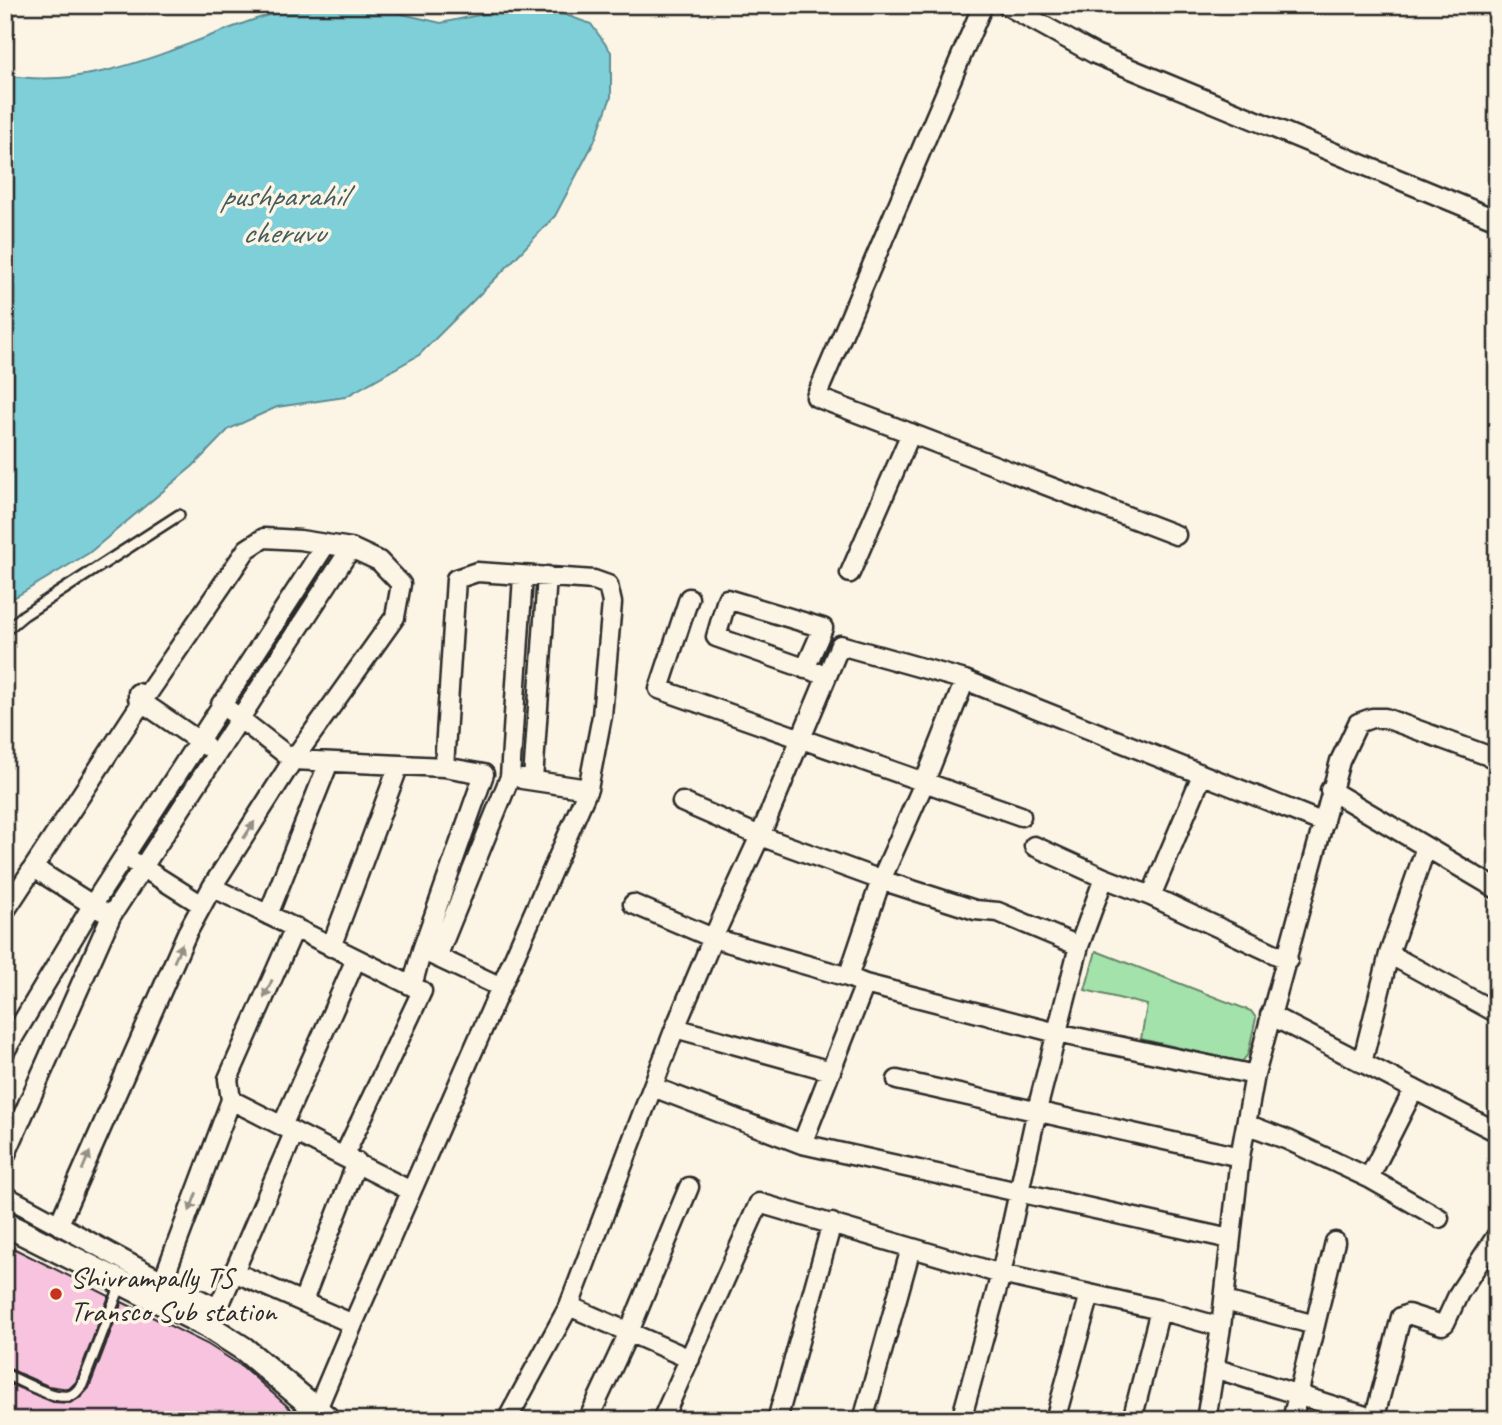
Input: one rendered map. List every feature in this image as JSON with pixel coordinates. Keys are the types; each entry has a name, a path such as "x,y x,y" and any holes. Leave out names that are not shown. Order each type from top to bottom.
{"street":[{"path":"983,5 816,397 1176,535"},
{"path":"1006,5 1095,54 1497,220"},
{"path":"850,573 911,433"},
{"path":"5,911 142,702 247,549 264,538 351,548 379,561 401,584 395,617 293,760 202,905 153,1007 59,1224"},
{"path":"5,1051 123,856 326,544"},
{"path":"5,1156 111,916 351,548"},
{"path":"5,1224 108,1269 219,1333 244,1349 323,1415 353,1324 588,789 602,716 612,603 608,585 594,580 477,572 456,579 444,767"},
{"path":"412,986 430,954 510,777 523,576"},
{"path":"533,780 547,576"},
{"path":"689,598 659,689 1021,816"},
{"path":"806,669 823,628 727,599 716,637 806,669 827,676"},
{"path":"172,640 138,691 138,698 217,753"},
{"path":"507,1420 569,1306 675,1028 841,645 965,680 1324,823"},
{"path":"435,729 439,682 441,676 449,674"},
{"path":"802,1144 831,1071 881,880 925,781 965,680"},
{"path":"221,704 293,760 444,767 588,789"},
{"path":"1206,1420 1222,1327 1240,1157 1255,1076 1340,761 1358,723 1372,718 1385,718 1416,728 1497,759"},
{"path":"268,915 329,762"},
{"path":"331,947 399,765"},
{"path":"430,954 484,775"},
{"path":"1150,896 1202,775"},
{"path":"1331,790 1497,889"},
{"path":"682,802 760,836 881,880 975,910 998,912 1079,946"},
{"path":"1034,846 1287,960"},
{"path":"1362,1063 1389,954 1426,847"},
{"path":"123,856 202,905"},
{"path":"34,869 111,916"},
{"path":"961,1420 1001,1274 1037,1110 1079,946 1104,878"},
{"path":"212,887 422,990 351,1159 303,1301"},
{"path":"634,904 713,938 856,980 1057,1033 1255,1076"},
{"path":"514,959 522,960 529,956 548,907"},
{"path":"162,1283 231,1100 228,1079 295,927"},
{"path":"430,954 500,987"},
{"path":"1389,954 1497,1013"},
{"path":"108,1269 162,1283 218,1308 356,959"},
{"path":"1270,1015 1496,1129"},
{"path":"675,1028 831,1071"},
{"path":"897,1080 1240,1157"},
{"path":"653,1087 802,1144 1230,1239"},
{"path":"1369,1178 1414,1089"},
{"path":"231,1100 411,1191"},
{"path":"1246,1124 1288,1140 1369,1178 1439,1218"},
{"path":"588,1420 629,1332 689,1187"},
{"path":"5,1196 98,1244 108,1269"},
{"path":"662,1420 759,1203 1001,1274 1222,1327"},
{"path":"777,1420 832,1223"},
{"path":"1214,1368 1376,1419 1401,1317 1408,1314 1442,1325 1446,1323 1459,1293 1497,1236"},
{"path":"1292,1420 1335,1242"},
{"path":"863,1420 911,1248"},
{"path":"234,1272 353,1324"},
{"path":"1055,1420 1090,1294"},
{"path":"1225,1301 1315,1325"},
{"path":"569,1306 690,1359"},
{"path":"1132,1420 1160,1310"}],"lane":[{"path":"5,631 24,615 179,515"},
{"path":"5,1374 54,1395 75,1394 82,1385 108,1269"}],"green space":[{"path":"1096,951 1251,1011 1256,1018 1248,1054 1242,1062 1141,1039 1147,1005 1085,990"}],"water":[{"name":"pushparahil cheruvu","path":"305,5 384,5 402,14 441,23 512,8 555,11 591,24 611,52 611,97 594,142 555,216 419,355 345,397 277,407 229,429 193,466 89,553 5,603 5,75 38,78 101,72"}],"building":[{"path":"5,1244 109,1296 76,1382 69,1389 48,1386 5,1367"},
{"path":"122,1302 207,1344 243,1367 303,1420 5,1420 5,1382 53,1402 70,1403 81,1397 89,1388"}],"place":[{"name":"Shivrampally TS Transco Sub station","path":"56,1294"}]}
